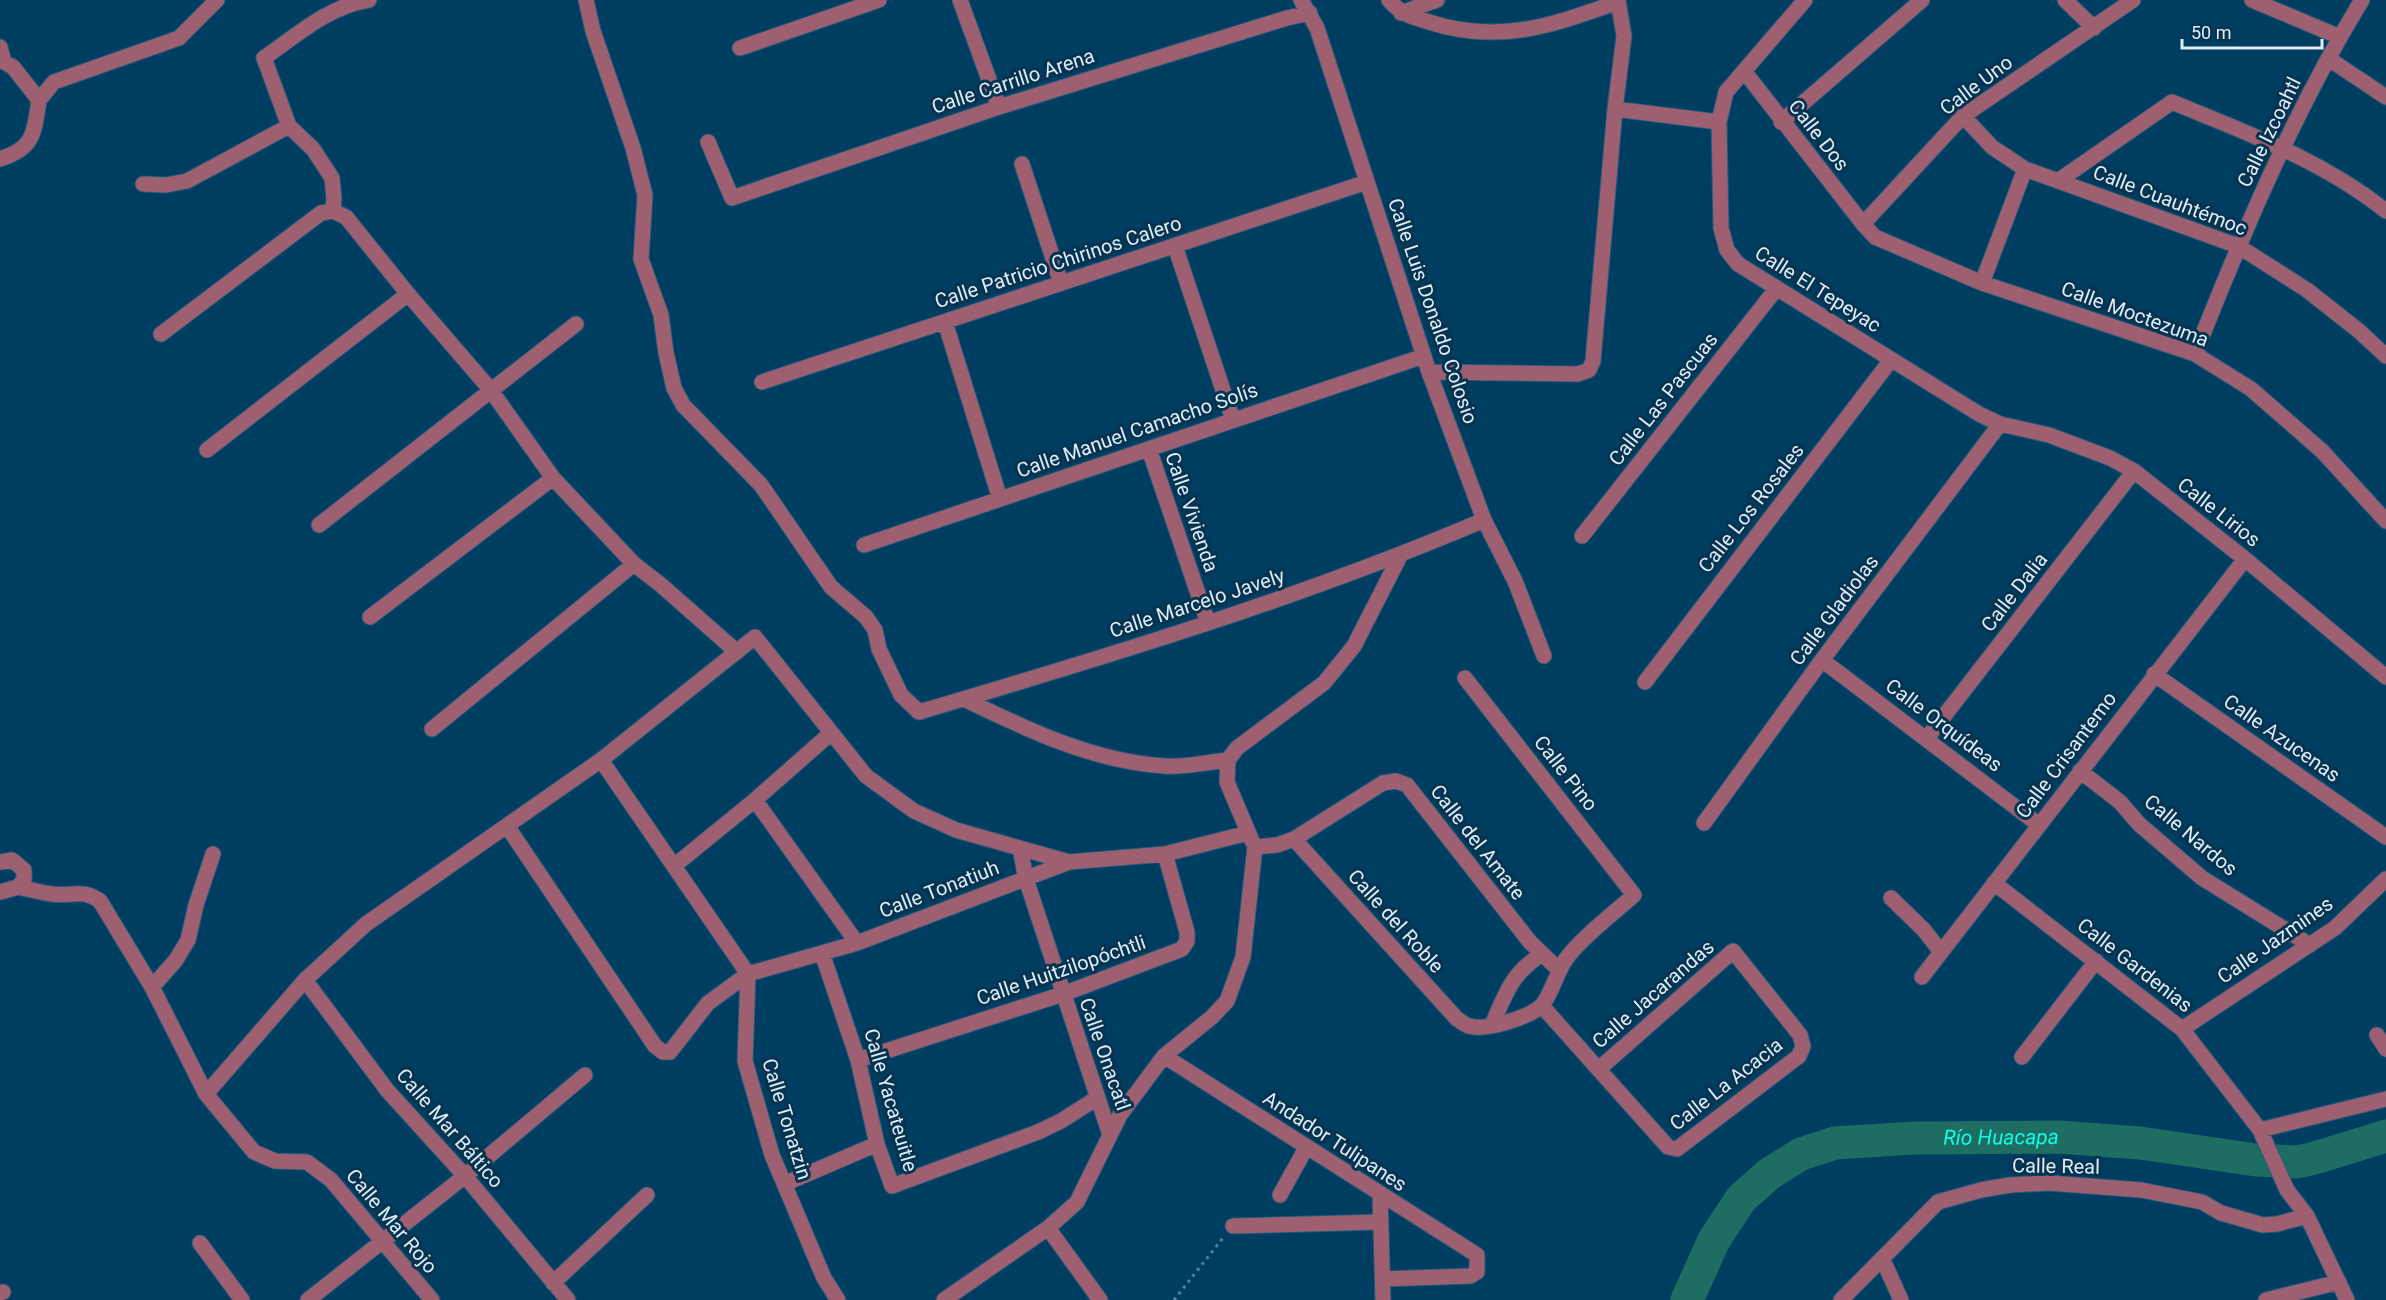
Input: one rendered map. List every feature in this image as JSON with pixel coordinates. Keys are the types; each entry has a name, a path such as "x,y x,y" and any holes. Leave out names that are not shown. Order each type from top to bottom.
{"street":[{"path":"0,159 27,146 34,130 39,100 54,82 179,38 217,0"},
{"path":"333,211 332,178 313,149 289,126 264,58 334,10 369,0"},
{"name":"Calle Marcelo Javely","path":"586,0 593,31 633,148 645,195 641,260 661,315 674,388 683,405 761,485 831,587 866,617 875,630 879,650 902,695 919,712 1208,623 1400,556 1484,520"},
{"path":"740,48 879,0"},
{"path":"1389,0 1401,13 1446,28 1483,33 1553,25 1618,1 1624,36 1615,109 1593,361 1589,370 1578,374 1430,372"},
{"path":"1401,13 1437,0"},
{"name":"Calle El Tepeyac","path":"1805,0 1726,92 1719,122 1721,228 1727,250 1738,264 1979,414 2000,424"},
{"path":"1781,122 1922,0"},
{"path":"2065,0 2094,28"},
{"name":"Calle Uno","path":"1863,224 1964,116 2133,0"},
{"path":"2252,0 2340,37"},
{"name":"Calle Izcoahtl","path":"2195,354 2238,246 2283,147 2340,37 2362,0"},
{"path":"965,2 999,106"},
{"name":"Calle Carrillo Arena","path":"708,142 732,198 999,106 1287,18 1305,7"},
{"name":"Calle Luis Donaldo Colosio","path":"1305,7 1317,28 1424,356 1484,520 1515,581 1544,656"},
{"path":"0,47 2,63 13,67 39,100"},
{"path":"2329,59 2386,97"},
{"name":"Calle Dos","path":"1744,71 1781,122 1863,224"},
{"path":"2058,181 2172,102 2283,147 2345,181 2386,211"},
{"path":"1615,109 1719,122"},
{"name":"Calle Cuauhtémoc","path":"1964,116 1992,147 2025,170 2238,246 2307,290 2360,331 2386,356"},
{"path":"143,184 166,185 187,181 289,126"},
{"path":"1022,164 1061,283"},
{"path":"1982,283 2025,170"},
{"name":"Calle Patricio Chirinos Calero","path":"762,382 1367,182"},
{"path":"161,334 321,213 333,211 346,217 408,294 490,389 553,478 634,564 737,652"},
{"name":"Calle Moctezuma","path":"1863,224 1875,237 1982,283 2195,354 2251,390 2322,451 2386,521"},
{"path":"1175,246 1233,420"},
{"name":"Calle Las Pascuas","path":"1582,536 1777,288"},
{"path":"207,450 408,294"},
{"path":"945,322 1000,499"},
{"path":"319,525 576,324"},
{"name":"Calle Manuel Camacho Solís","path":"864,545 1424,356"},
{"name":"Calle Los Rosales","path":"1645,682 1891,360"},
{"name":"Calle Lirios","path":"2000,424 2049,435 2110,458 2134,471 2245,559 2386,677"},
{"name":"Calle Gladiolas","path":"1704,823 1822,660 2000,424"},
{"name":"Calle Vivienda","path":"1149,449 1208,623"},
{"name":"Calle Dalia","path":"1927,738 2134,471"},
{"path":"370,617 553,478"},
{"path":"944,1300 1048,1228 1077,1202 1120,1114 1164,1056 1212,1017 1227,1001 1243,957 1251,840 1227,782 1228,760 1237,748 1324,683 1354,646 1400,556"},
{"name":"Calle Crisantemo","path":"1922,977 2245,559"},
{"path":"432,729 634,564"},
{"path":"206,1094 305,980 366,924 601,760 755,637 866,776 914,811 956,830 1069,862"},
{"name":"Calle Orquídeas","path":"1822,660 2039,825"},
{"name":"Calle Azucenas","path":"2154,674 2386,837"},
{"name":"Calle Pino","path":"1465,678 1634,895 1569,954 1559,970"},
{"path":"964,699 1039,735 1104,757 1166,766 1228,760"},
{"path":"674,866 755,800 831,733"},
{"path":"507,826 655,1046 663,1052 670,1052 708,1003 747,974 601,760"},
{"name":"Calle Nardos","path":"2080,771 2121,802 2139,824 2202,878 2310,945"},
{"name":"Calle del Amate","path":"1069,862 1166,854 1251,840 1277,845 1294,839 1383,783 1396,781 1407,785 1530,942 1559,970"},
{"path":"755,800 857,943"},
{"name":"Calle del Roble","path":"1294,839 1457,1019 1470,1026 1491,1025"},
{"name":"Calle Onacatl","path":"1020,848 1026,879 1110,1135"},
{"path":"152,987 176,960 188,940 196,905 213,854"},
{"name":"Calle Huitzilopóchtli","path":"858,1059 1063,994 1182,949 1187,941 1187,932 1166,854"},
{"path":"0,862 12,860 24,870 24,880 18,887 0,892"},
{"name":"Calle Tonatiuh","path":"747,974 857,943 1069,862"},
{"name":"Calle Jazmines","path":"2182,1029 2335,928 2386,879"},
{"name":"Calle Gardenias","path":"1994,883 2182,1029 2263,1136 2286,1190 2307,1216 2348,1300"},
{"name":"Calle Mar Rojo","path":"18,887 51,894 80,892 100,901 152,987 206,1094 254,1152 275,1161 307,1162 331,1180 432,1300"},
{"path":"1891,898 1924,930 1941,952"},
{"name":"Calle La Acacia","path":"1542,1006 1600,1068 1668,1147 1677,1149 1799,1056 1803,1046 1800,1035 1733,951"},
{"name":"Calle Jacarandas","path":"1600,1068 1733,951"},
{"name":"Calle Yacateuitle","path":"822,953 858,1059 877,1144 892,1186 1038,1132 1061,1121 1097,1098"},
{"path":"1491,1025 1514,978 1524,965 1542,954"},
{"path":"2022,1057 2096,961"},
{"path":"1491,1025 1518,1019 1542,1006 1559,970"},
{"name":"Calle Tonatzin","path":"747,974 745,1061 771,1155 824,1278 838,1300"},
{"name":"Calle Mar Báltico","path":"305,980 387,1090 465,1176 568,1300"},
{"path":"2377,1035 2386,1049"},
{"name":"Andador Tulipanes","path":"1164,1056 1477,1255 1477,1272 1470,1276 1383,1279"},
{"path":"308,1300 465,1176 585,1075"},
{"path":"2263,1136 2386,1099"},
{"path":"784,1184 877,1144"},
{"path":"1280,1195 1306,1148"},
{"name":"Calle Real","path":"1841,1300 1938,1202 1981,1190 2010,1185 2049,1183 2140,1190 2202,1202 2221,1213 2263,1225 2307,1216"},
{"path":"553,1283 647,1195"},
{"path":"1380,1195 1383,1300"},
{"path":"1233,1226 1381,1222"},
{"path":"1048,1228 1100,1300"},
{"path":"200,1243 242,1300"},
{"path":"1882,1258 1901,1300"},
{"path":"2266,1300 2339,1282"}],"path":[{"path":"1174,1300 1233,1226"}],"waterway":[{"name":"Río Huacapa","path":"1687,1300 1714,1240 1741,1199 1769,1174 1801,1154 1835,1143 1914,1138 2059,1137 2140,1143 2256,1160 2297,1162 2386,1136"}]}
